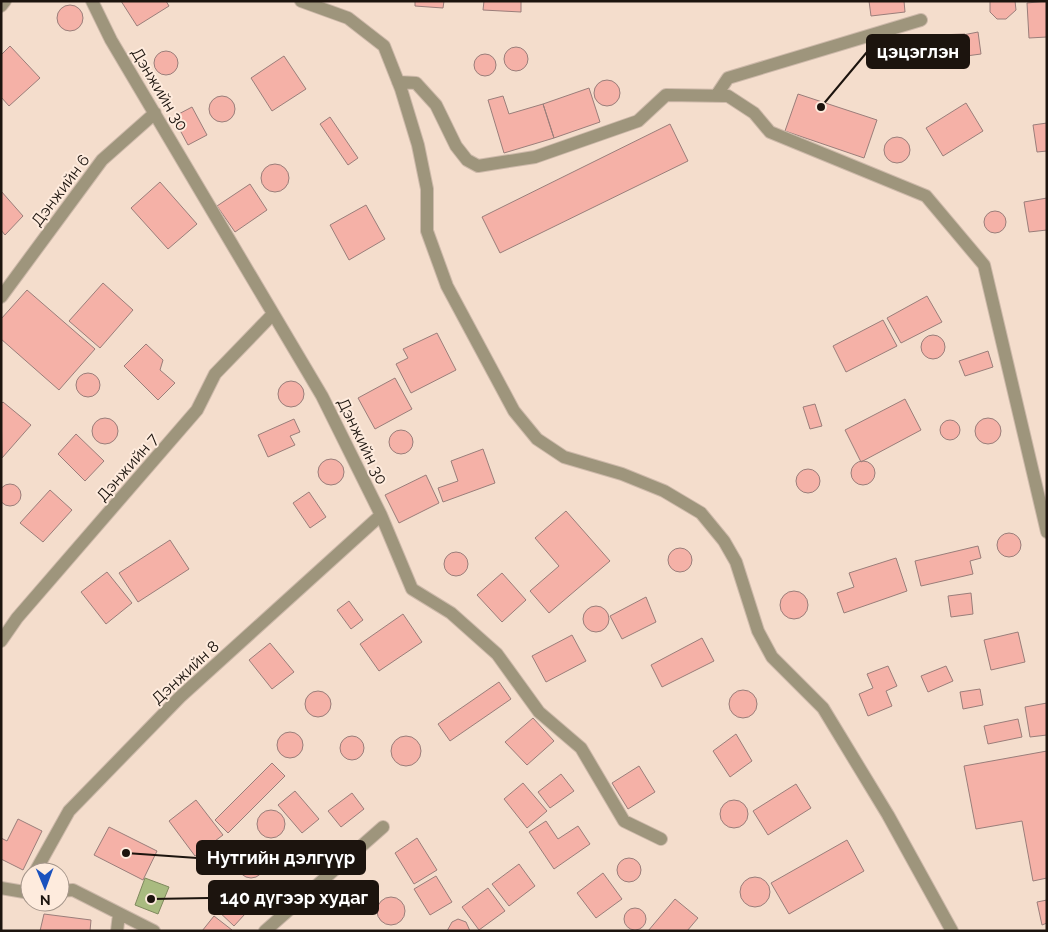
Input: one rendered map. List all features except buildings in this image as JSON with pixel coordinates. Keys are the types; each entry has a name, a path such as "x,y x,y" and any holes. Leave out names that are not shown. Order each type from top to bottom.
{"street":[{"path":"1,6 5,1"},
{"name":"Дэнжийн 30","path":"92,1 111,40 322,396 382,515 412,589 451,613 497,654 539,712 581,748 624,821 661,839"},
{"path":"301,1 348,18 384,46 398,82 418,145 427,189 427,231 447,286 514,411 537,439 564,457 622,474 664,490 701,513 724,542 736,562 758,631 772,657 823,708 888,816 952,931"},
{"path":"716,96 728,78 921,20"},
{"path":"398,82 416,83 436,105 456,146 467,160 478,166 535,157 638,121 666,95 728,96 754,113 770,132 926,196 984,265 1047,532"},
{"name":"Дэнжийн 6","path":"1,297 102,160 155,113"},
{"name":"Дэнжийн 7","path":"1,641 17,618 197,410 215,374 273,314"},
{"name":"Дэнжийн 8","path":"40,862 69,810 180,697 382,515"},
{"path":"265,931 383,827"},
{"path":"1,888 20,892"},
{"path":"70,890 73,890 154,931"},
{"path":"117,931 118,914"}],"shaded area":[{"path":"145,878 169,887 158,914 135,905"}],"place":[{"name":"цэцэглэн","path":"821,107"},
{"name":"Нутгийн дэлгүүр","path":"126,853"},
{"name":"140 дүгээр худаг","path":"151,899"}]}
